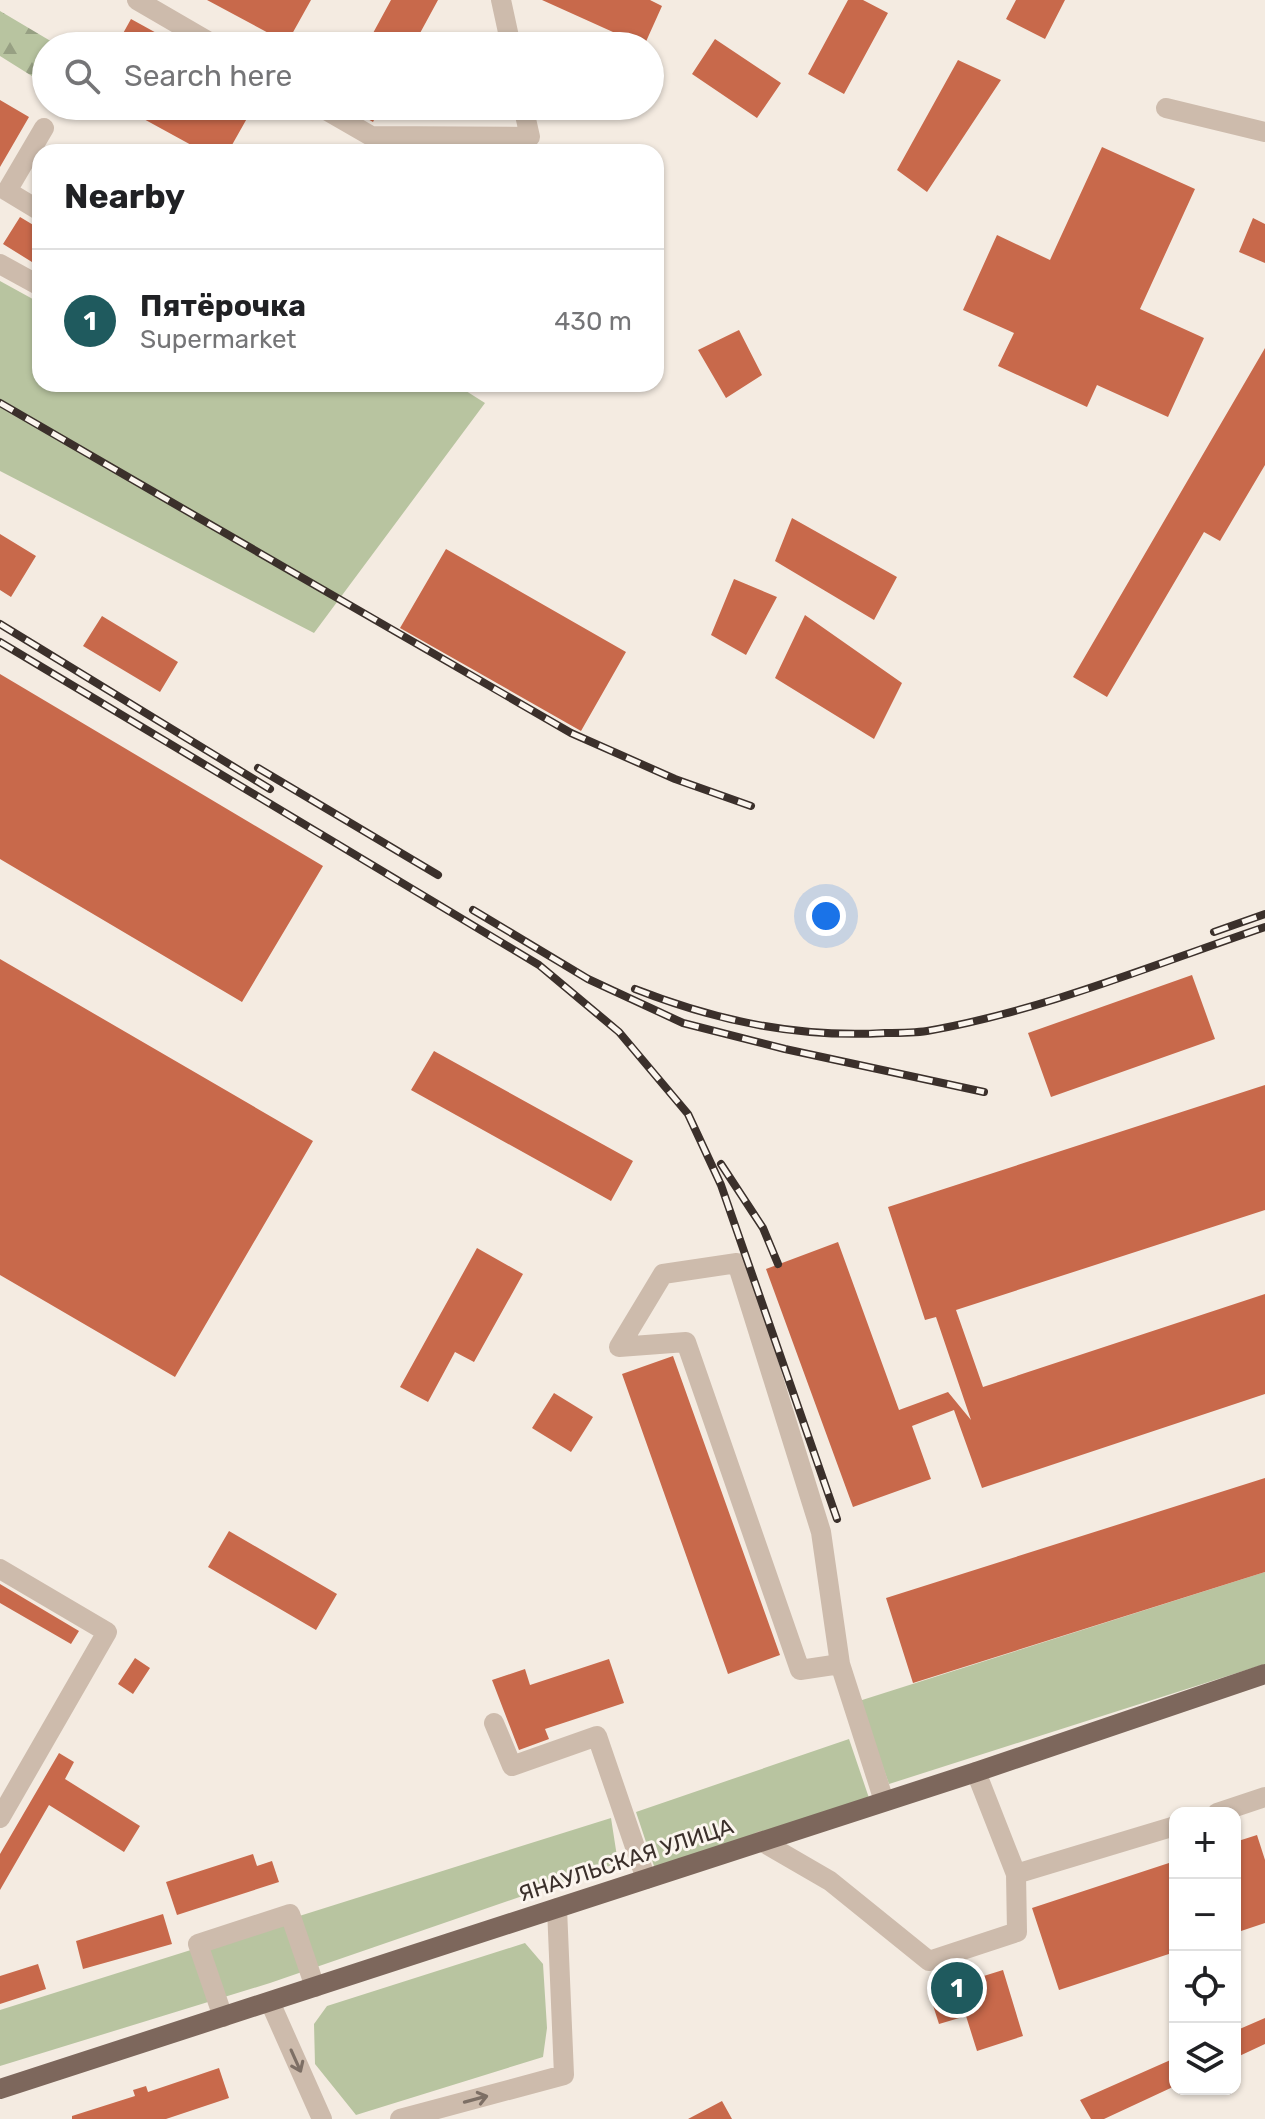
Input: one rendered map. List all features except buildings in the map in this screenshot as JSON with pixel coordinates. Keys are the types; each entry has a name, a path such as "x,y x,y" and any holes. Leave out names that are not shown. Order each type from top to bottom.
{"main road":[{"name":"ЯНАУЛЬСКАЯ УЛИЦА","path":"0,2089 976,1772 1265,1674"}],"lane":[{"path":"137,0 192,32"},
{"path":"501,0 508,32"},
{"path":"1166,108 1265,132"},
{"path":"343,120 371,136 530,137 526,120"},
{"path":"35,144 44,128"},
{"path":"32,149 4,198 32,208"},
{"path":"0,264 32,282"},
{"path":"840,1664 800,1670 686,1342 619,1347 663,1274 737,1263 821,1532 840,1664 884,1801"},
{"path":"0,1569 107,1632 0,1818"},
{"path":"494,1723 512,1766 597,1736 646,1879"},
{"path":"761,1841 830,1881 929,1961 1017,1932 1016,1874 976,1772"},
{"path":"1235,1807 1265,1797"},
{"path":"1016,1874 1169,1828"},
{"path":"400,2119 564,2075 557,1908"},
{"path":"223,2017 198,1944 290,1914 315,1987"},
{"path":"270,2002 322,2119"}],"green space":[{"path":"0,11 35,32 32,32 32,76 0,56"},
{"path":"0,281 32,299 32,392 468,392 485,403 314,633 0,471"},
{"path":"1265,1572 1265,1664 889,1784 859,1701"},
{"path":"849,1739 869,1798 656,1872 636,1812"},
{"path":"611,1818 618,1863 270,1983 0,2066 0,2010"},
{"path":"525,1943 543,1964 547,2028 543,2057 356,2115 315,2064 314,2024 327,2006"}],"railway":[{"path":"0,403 571,733 675,779 751,806"},
{"path":"0,624 270,789"},
{"path":"0,642 539,965 619,1032 688,1114 721,1185 837,1519"},
{"path":"258,768 438,875"},
{"path":"473,910 588,979 683,1023 785,1049 984,1092"},
{"path":"1214,932 1265,914"},
{"path":"635,989 696,1010 789,1030 852,1034 922,1032 1013,1012 1265,927"},
{"path":"721,1164 763,1228 778,1264"}],"place":[{"name":"Пятёрочка","path":"957,1988"}]}
